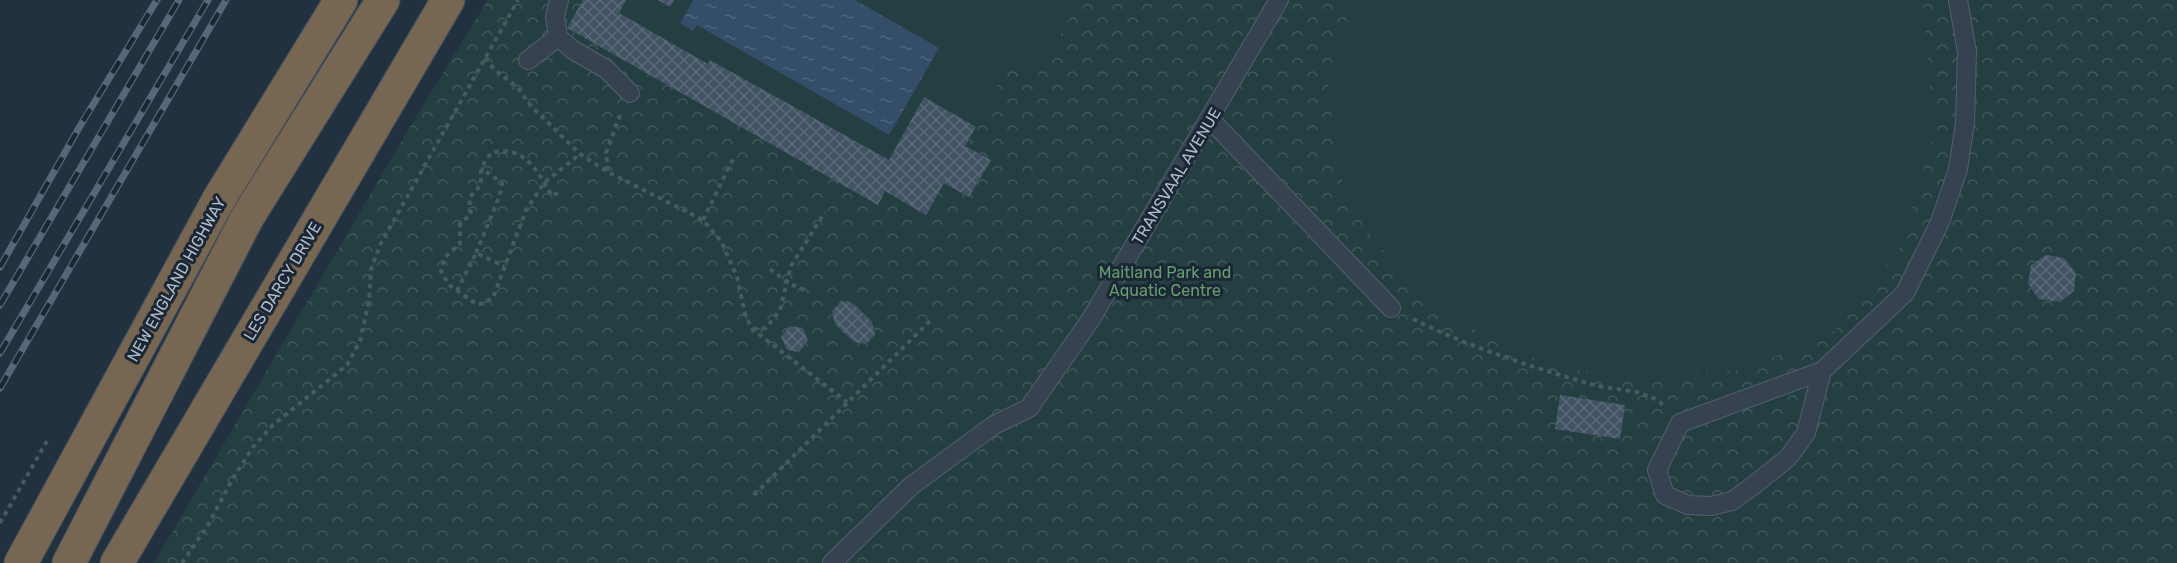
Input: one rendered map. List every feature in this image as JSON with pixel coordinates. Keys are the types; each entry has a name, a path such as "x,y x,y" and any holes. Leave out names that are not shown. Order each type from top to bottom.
{"highway":[{"name":"NEW ENGLAND HIGHWAY","path":"21,563 219,200 341,0"},
{"path":"69,563 247,218 383,0"},
{"name":"LES DARCY DRIVE","path":"117,563 448,0"}],"lane":[{"path":"559,0 555,17 558,38 573,50 606,69 630,93"},
{"name":"TRANSVAAL AVENUE","path":"832,563 911,486 994,425 1029,408 1091,319 1279,0"},
{"path":"1822,371 1806,434 1788,458 1732,501 1711,506 1688,505 1665,495 1658,470 1680,423 1822,371 1905,293 1940,222 1958,169 1965,123 1967,52 1958,0"},
{"path":"528,60 558,38"},
{"path":"1210,119 1391,308"}],"path":[{"path":"182,563 208,525 233,478 253,447 273,425 347,365 360,340 369,301 371,269 381,243 518,0"},
{"path":"485,58 495,70 518,88 531,106 580,154 608,172 703,220 721,241 737,277 744,314 752,329 847,402"},
{"path":"608,172 606,153 630,93"},
{"path":"558,193 552,196 544,183 526,157 513,151 491,153 481,168 481,185 470,198 471,214 460,224 460,244 445,257 441,270 448,285 478,305 493,298 526,210 544,183 580,154"},
{"path":"703,220 734,157"},
{"path":"457,291 501,195 502,183 481,168"},
{"path":"752,329 766,328 780,310 791,267 825,212"},
{"path":"476,253 504,266"},
{"path":"770,269 788,283 809,292"},
{"path":"1391,308 1450,337 1593,385 1656,397 1680,423"},
{"path":"754,495 930,321"}],"green space":[{"name":"Maitland Park and Aquatic Centre","path":"488,0 2177,0 2177,563 154,563 410,127"},
{"path":"583,0 1080,0 1035,80 1007,66 976,127 926,215 886,191 878,205 567,28"},
{"path":"1354,0 1922,0 1934,134 1901,246 1836,330 1744,370 1606,377 1517,353 1445,312 1374,241 1337,170 1328,76"}],"water":[{"path":"693,0 855,0 939,48 889,135 697,25 693,31 680,23"}],"building":[{"path":"583,0 626,0 619,13 708,64 710,60 889,160 924,97 976,127 965,146 991,160 969,197 944,183 926,215 885,191 878,205 567,28"},
{"path":"658,0 674,0 670,7"},
{"path":"2046,255 2064,258 2076,273 2074,291 2060,302 2039,299 2028,284 2031,265"},
{"path":"841,301 854,304 872,322 875,335 866,344 854,342 835,324 832,311"},
{"path":"790,326 803,328 808,341 799,352 787,350 781,337"},
{"path":"1560,395 1625,405 1620,439 1555,429"}],"railway":[{"path":"0,267 80,126 157,0"},
{"path":"0,305 179,0"},
{"path":"0,353 208,0"},
{"path":"0,388 226,0"}]}
